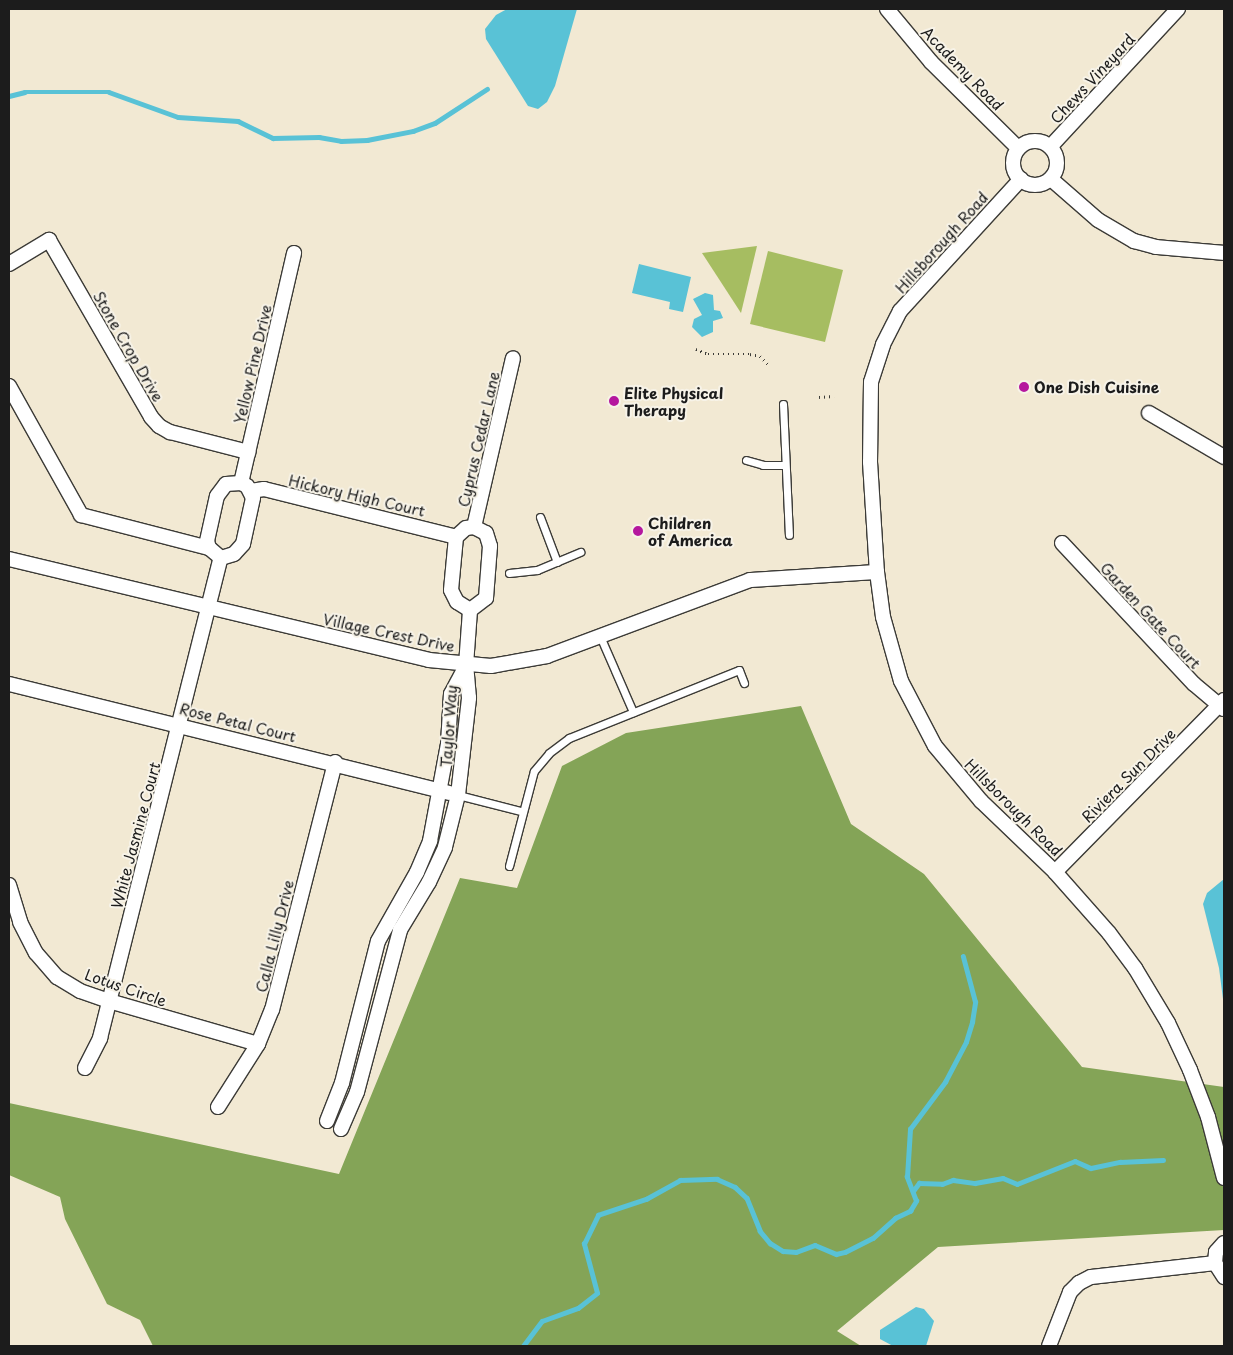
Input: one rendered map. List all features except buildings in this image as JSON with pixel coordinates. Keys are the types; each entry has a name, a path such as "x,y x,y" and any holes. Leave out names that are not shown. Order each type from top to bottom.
{"street":[{"name":"Academy Road","path":"887,9 931,62 1018,148"},
{"name":"Chews Vineyard","path":"1051,146 1178,9"},
{"path":"1031,140 1051,146 1058,166 1051,179 1033,185 1021,179 1013,160 1018,148 1031,140"},
{"name":"Hillsborough Road","path":"1021,179 919,287 900,311 883,344 871,382 868,407 877,572 890,648 917,716 959,778 1055,872 1110,933 1168,1023 1208,1117 1224,1178"},
{"path":"1051,179 1098,220 1134,241 1156,247 1224,253"},
{"name":"Stone Crop Drive","path":"9,264 49,240 151,417 159,426 170,432 248,452"},
{"name":"Yellow Pine Drive","path":"221,558 234,554 243,544 253,506 246,487 248,452 294,253"},
{"name":"Cyprus Cedar Lane","path":"474,527 513,358"},
{"path":"9,386 81,515 209,548 221,558 210,608"},
{"path":"1149,413 1224,457"},
{"path":"209,548 207,534 220,489 226,484 246,487"},
{"name":"Hickory High Court","path":"246,487 264,489 456,537"},
{"name":"Cyprus Cedar Lane","path":"456,537 466,528 474,527 481,528 489,539 488,582 483,603 470,610"},
{"path":"456,537 451,590 457,602 470,610 466,665"},
{"name":"Garden Gate Court","path":"1062,543 1194,684 1223,705"},
{"name":"Village Crest Drive","path":"9,559 429,660 466,665 517,662 547,656 750,580 877,572"},
{"name":"White Jasmine Court","path":"85,1068 100,1038 210,608"},
{"name":"Taylor Way","path":"327,1121 342,1083 378,941 417,872 430,841 441,790 451,694 466,665"},
{"name":"Taylor Way","path":"341,1129 356,1092 400,930 429,882 445,847 458,795 469,698 466,665"},
{"name":"Rose Petal Court","path":"9,684 334,762 458,795"},
{"name":"Riviera Sun Drive","path":"1055,872 1223,705"},
{"name":"Calla Lilly Drive","path":"218,1107 258,1044 272,1010 334,762"},
{"name":"Lotus Circle","path":"9,885 20,922 36,953 57,977 80,991 109,1001 258,1044"},
{"path":"1224,1243 1216,1252 1215,1262 1224,1278"},
{"path":"1049,1346 1070,1292 1079,1283 1091,1277 1215,1262"}],"lane":[{"path":"783,404 789,535"},
{"path":"746,460 762,465 785,465"},
{"path":"540,517 557,562"},
{"path":"509,573 525,573 580,552"},
{"path":"600,636 633,712"},
{"path":"509,866 534,771 549,753 569,738 739,670 744,683"},
{"path":"458,795 522,811"}],"path":[{"path":"696,349 708,354 750,354 760,356 768,364"},
{"path":"819,397 834,396"}],"green space":[{"path":"757,246 741,313 702,253"},
{"path":"768,251 843,270 825,342 750,324"},
{"path":"801,706 851,824 924,874 1082,1067 1224,1087 1224,1230 938,1247 837,1331 861,1346 153,1346 140,1320 107,1304 65,1219 60,1197 9,1175 9,1103 339,1174 460,878 517,888 562,766 626,733"}],"water":[{"path":"507,9 577,9 555,86 547,102 538,109 528,106 486,39 485,29 496,15"},
{"path":"639,264 691,277 683,312 669,309 670,302 632,293"},
{"path":"705,293 713,295 714,310 720,311 723,318 713,321 713,332 702,337 692,327 694,319 702,315 693,299"},
{"path":"1224,879 1224,1007 1219,968 1203,904 1207,893"},
{"path":"916,1307 924,1309 934,1321 926,1346 893,1346 880,1339 880,1330"}],"waterway":[{"path":"9,96 25,92 109,92 178,117 238,121 273,138 319,137 341,141 367,140 413,131 435,123 487,89"},
{"path":"523,1346 542,1321 578,1308 597,1293 584,1244 598,1215 646,1199 680,1180 717,1179 735,1187 747,1198 760,1231 770,1243 783,1251 796,1252 815,1245 836,1254 845,1252 873,1238 895,1218 910,1211 916,1201 907,1177 910,1129 945,1082 966,1042 972,1022 975,1002 963,957"},
{"path":"913,1191 919,1183 942,1184 953,1180 975,1183 1003,1178 1017,1184 1075,1161 1091,1168 1120,1162 1163,1160"}],"place":[{"name":"One Dish Cuisine","path":"1024,387"},
{"name":"Elite Physical Therapy","path":"614,401"},
{"name":"Children of America","path":"638,531"}]}
